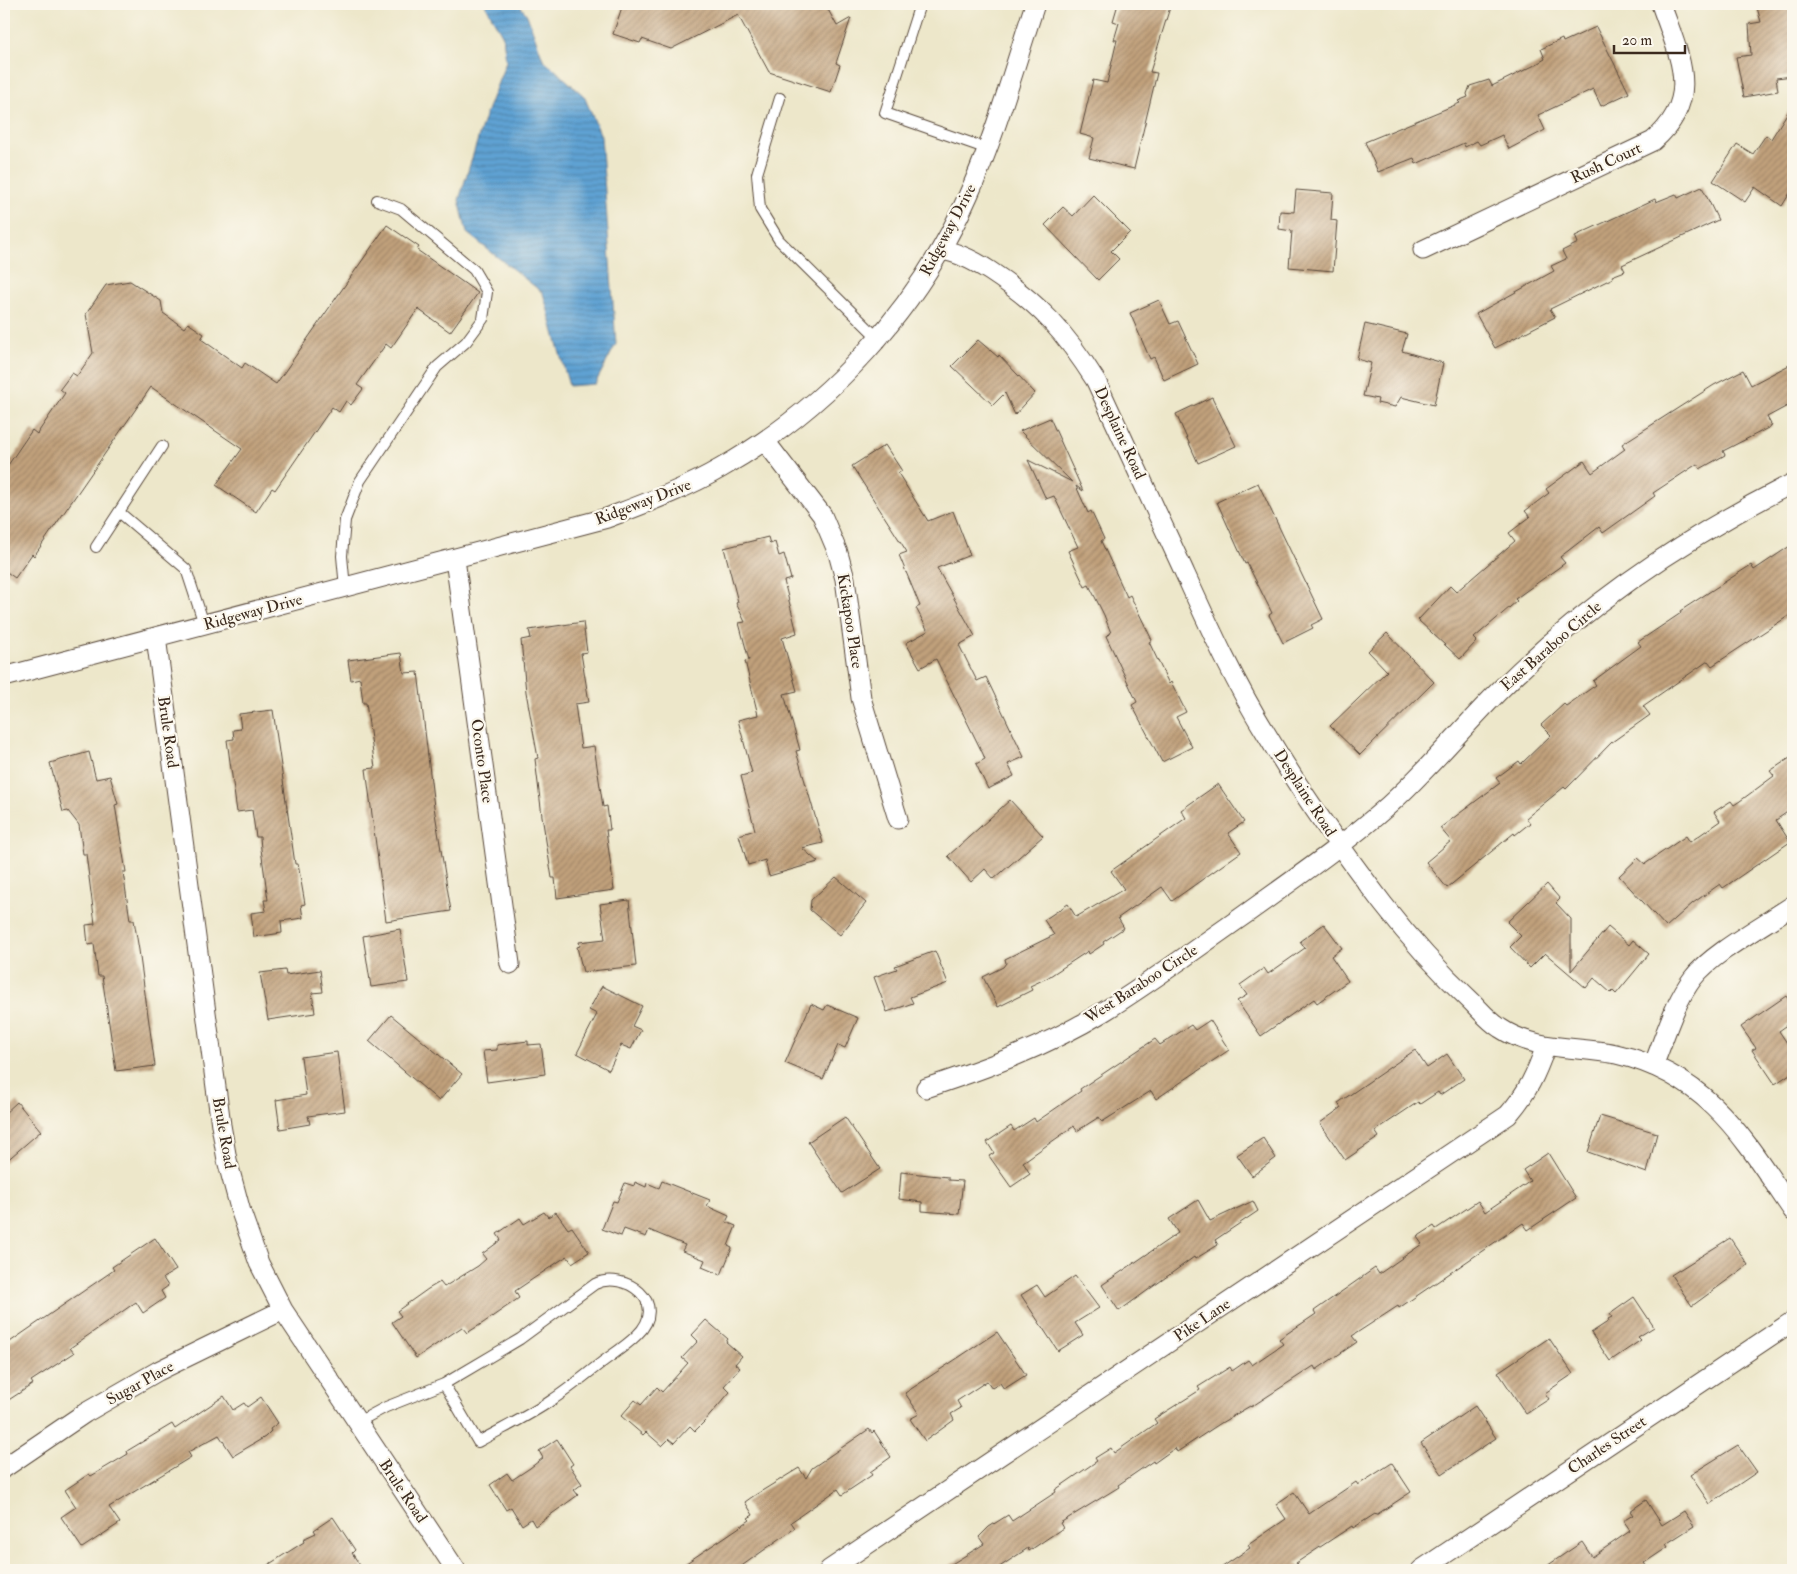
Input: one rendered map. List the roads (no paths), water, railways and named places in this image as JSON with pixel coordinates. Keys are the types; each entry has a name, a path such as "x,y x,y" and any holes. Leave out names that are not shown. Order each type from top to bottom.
{"street":[{"name":"Ridgeway Drive","path":"4,677 607,518 665,496 721,468 765,441 814,403 878,338 923,279 941,250 968,197 988,149 1035,4"},
{"name":"Rush Court","path":"1423,250 1653,141 1666,130 1676,116 1682,101 1684,83 1682,66 1662,4"},
{"name":"Desplaine Road","path":"941,250 949,251 980,265 1018,288 1050,318 1073,344 1096,381 1216,642 1266,734 1338,845 1402,928 1436,968 1500,1028 1528,1041 1546,1046 1615,1054 1653,1066 1689,1085 1718,1108 1742,1135 1793,1212"},
{"name":"Kickapoo Place","path":"765,441 822,515 838,553 845,579 861,698 898,819"},
{"name":"East Baraboo Circle","path":"1338,845 1388,805 1430,765 1501,689 1556,638 1600,602 1661,558 1725,518 1793,483"},
{"name":"Oconto Place","path":"455,559 510,964"},
{"name":"Brule Road","path":"156,637 227,1160 240,1212 259,1263 283,1310 358,1422 451,1568"},
{"name":"West Baraboo Circle","path":"926,1088 986,1068 1044,1043 1100,1013 1287,884 1338,845"},
{"path":"1653,1066 1683,994 1694,977 1706,964 1793,905"},
{"name":"Pike Lane","path":"829,1570 1508,1115 1524,1096 1532,1082 1546,1046"},
{"name":"Sugar Place","path":"4,1468 86,1413 158,1371 283,1310"},
{"name":"Charles Street","path":"1421,1570 1793,1320"}],"lane":[{"path":"920,4 885,113 988,149"},
{"path":"780,98 757,174 760,209 779,240 878,338"},
{"path":"345,588 342,556 345,520 360,480 437,366 466,342 483,319 487,292 474,270 401,209 377,200"},
{"path":"96,547 162,446"},
{"path":"119,512 186,569 204,624"},
{"path":"358,1422 386,1407 444,1384 520,1339 604,1279 612,1279 631,1287 650,1306 648,1320 637,1336 551,1401 478,1442 444,1384"}],"water":[{"path":"485,4 519,4 527,15 543,59 584,96 601,136 616,344 595,384 569,386 543,293 467,233 459,200 485,116 506,62 503,37"}]}
